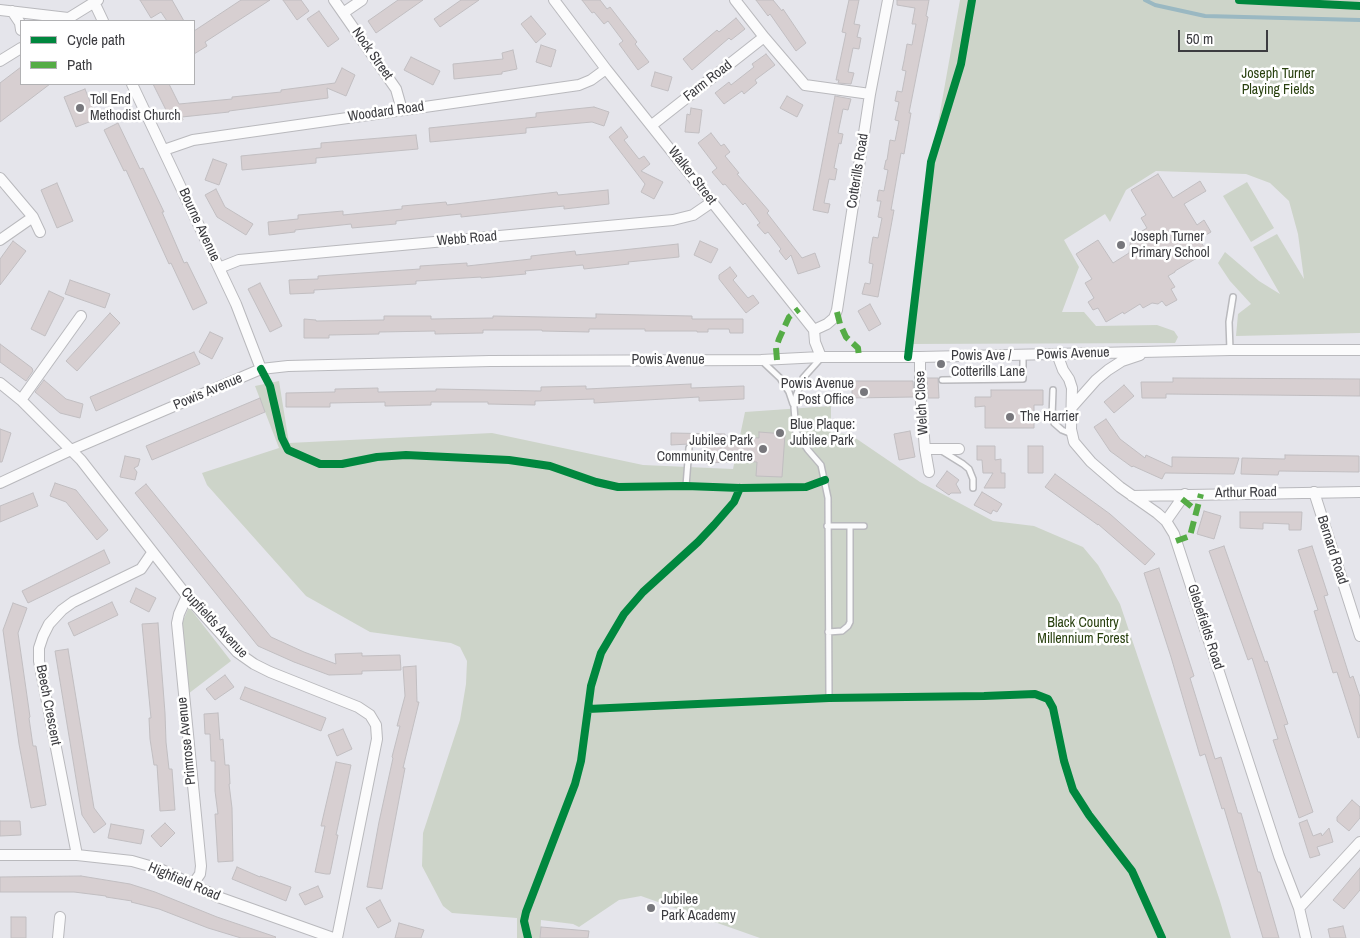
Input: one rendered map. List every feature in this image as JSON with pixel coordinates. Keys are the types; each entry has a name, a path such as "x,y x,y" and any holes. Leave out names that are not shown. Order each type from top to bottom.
{"street":[{"name":"Nock Street","path":"334,0 396,89 402,110"},
{"path":"343,13 362,0"},
{"name":"Walker Street","path":"554,0 606,69 814,330 814,342 821,357"},
{"path":"735,0 806,86 870,94"},
{"name":"Cotterills Road","path":"814,330 827,324 834,318 837,310 870,94 888,0"},
{"path":"0,10 66,20 96,1 103,20"},
{"path":"12,12 20,23"},
{"name":"Farm Road","path":"652,125 764,37"},
{"path":"0,61 19,50"},
{"name":"Woodard Road","path":"164,150 193,140 580,85 591,80 606,69"},
{"name":"Bourne Avenue","path":"132,85 236,304 261,369"},
{"path":"0,178 34,217 40,232"},
{"name":"Webb Road","path":"219,268 239,260 673,220 693,215 712,202"},
{"path":"0,240 34,217"},
{"path":"21,400 81,316"},
{"name":"Powis Avenue","path":"0,483 70,450 261,369 288,366 761,360 821,357 920,357 1230,350 1360,350"},
{"path":"1072,407 1096,380 1116,365 1122,361 1153,352"},
{"path":"1057,354 1062,370 1069,379 1072,388 1072,434"},
{"name":"Welch Close","path":"920,357 920,390 929,472"},
{"name":"Cupfields Avenue","path":"0,383 21,400 81,460 152,553 237,652 254,664 358,707 370,715 376,726 377,739 335,938"},
{"name":"Glebefields Road","path":"1072,434 1074,442 1091,462 1166,521 1174,534 1279,856 1299,908 1306,938"},
{"name":"Welch Close","path":"925,449 959,449"},
{"name":"Bernard Road","path":"1314,492 1360,636"},
{"name":"Arthur Road","path":"1132,496 1360,492"},
{"path":"1166,521 1185,494"},
{"name":"Beech Crescent","path":"76,855 39,661 39,648 49,624 62,610 73,602 141,569 152,553"},
{"name":"Primrose Avenue","path":"187,596 177,623 201,866 200,874 193,884"},
{"path":"1299,908 1360,842"},
{"name":"Highfield Road","path":"0,855 76,855 132,861 160,869 218,897 335,938"},
{"path":"58,938 60,917"}],"lane":[{"path":"1230,350 1229,312 1233,297"},
{"path":"942,380 1023,379 1023,355"},
{"path":"794,407 803,378 821,357"},
{"path":"761,360 780,378 789,392 794,407 796,432 821,465 828,498 829,698"},
{"path":"1053,390 1052,417 1054,423 1062,430 1072,434"},
{"path":"686,486 689,448"},
{"path":"939,449 969,469 973,478 973,488"},
{"path":"827,526 864,526"},
{"path":"828,632 842,631 850,622 850,526"}],"green space":[{"name":"Joseph Turner Playing Fields","path":"960,0 1360,0 1360,333 1236,336 1238,314 1251,304 1230,281 1218,263 1225,252 1259,281 1280,294 1253,247 1277,234 1304,279 1298,234 1289,201 1270,183 1246,174 1156,171 1126,190 1110,222 1105,214 1064,240 1079,267 1062,312 1084,312 1096,326 1157,325 1174,331 1178,337 1175,343 906,344 937,129"},
{"path":"1247,182 1274,228 1251,242 1223,196"},
{"name":"Black Country Millennium Forest","path":"279,381 289,443 492,433 643,465 733,469 745,412 831,406 831,432 851,435 920,482 993,521 1034,526 1083,547 1098,565 1120,604 1231,938 760,938 641,896 619,900 579,927 573,924 541,920 540,938 517,938 517,918 452,913 443,906 422,866 423,833 460,720 466,684 467,661 460,647 451,643 370,632 306,596 207,485 202,473 279,448 255,386"},
{"path":"189,607 231,661 188,694 182,623"}],"building":[{"path":"140,0 172,0 183,20 166,20 161,12 151,18"},
{"path":"241,0 270,0 205,42 207,46 195,53 195,30"},
{"path":"283,0 301,0 309,11 297,20"},
{"path":"398,0 423,0 376,33 368,21"},
{"path":"461,0 479,0 440,27 434,19"},
{"path":"582,0 600,0 607,9 610,7 637,42 635,44 649,62 638,70 619,44 623,41 608,21 604,24"},
{"path":"756,0 773,0 782,11 783,9 806,43 796,51 770,14 768,16"},
{"path":"849,0 859,0 854,24 860,25 857,37 861,38 859,49 853,48 848,72 854,73 851,84 838,83 839,80 836,80 846,33 842,32"},
{"path":"897,0 929,0 926,16 928,17 909,113 911,113 904,154 901,153 891,210 894,210 878,297 862,294 865,283 870,284 873,264 869,263 873,237 878,238 882,218 878,217 881,201 877,201 879,190 884,191 888,170 884,169 890,140 895,141 899,121 895,120 899,102 895,101 897,91 902,92 906,71 902,70 907,44 912,45 916,24 912,24 915,8 897,5"},
{"path":"319,11 339,39 328,47 307,19"},
{"path":"531,16 546,34 536,43 521,24"},
{"path":"736,18 745,29 731,40 729,38 692,70 683,59 717,30 719,32"},
{"path":"541,45 556,50 551,67 536,62"},
{"path":"513,50 517,69 502,72 502,74 454,79 453,64 503,59 502,53"},
{"path":"766,54 775,65 755,80 757,83 744,94 742,91 724,104 715,93 729,82 731,85 754,67 752,64"},
{"path":"411,57 440,71 433,85 404,70"},
{"path":"20,68 20,85 49,85 0,122 0,83"},
{"path":"342,68 355,75 346,96 327,88 328,98 182,117 183,120 173,121 168,119 167,112 154,85 170,85 179,104 232,99 232,97 281,92 281,90 335,83"},
{"path":"655,72 672,77 668,91 651,86"},
{"name":"Toll End Methodist Church","path":"85,89 97,119 76,127 64,97"},
{"path":"787,96 803,105 797,117 780,108"},
{"path":"835,96 851,99 848,110 843,109 838,133 843,134 841,144 839,143 834,168 837,169 835,180 829,179 824,203 830,204 828,213 813,210"},
{"path":"594,107 609,112 604,126 592,122 526,128 526,133 430,142 429,128 536,117 536,113"},
{"path":"691,108 702,110 699,133 685,132 687,114 690,115"},
{"path":"118,123 140,169 143,168 164,212 162,212 184,263 187,262 207,303 193,310 171,263 169,264 126,170 124,171 104,130"},
{"path":"621,127 628,137 624,140 639,159 644,156 650,164 641,171 663,182 654,199 641,192 645,184 609,137"},
{"path":"711,133 721,146 724,144 730,152 725,156 739,173 737,174 769,211 767,213 802,258 815,253 820,267 798,274 791,255 786,260 779,251 781,249 768,232 765,234 757,225 760,223 745,203 743,205 712,172 717,168 698,143"},
{"path":"416,135 418,149 316,158 316,163 242,170 241,156 321,148 321,143"},
{"path":"213,159 227,164 219,185 205,180"},
{"path":"1158,174 1173,198 1200,181 1206,191 1184,204 1197,225 1204,220 1211,232 1199,239 1207,252 1168,276 1175,287 1171,289 1177,300 1166,306 1162,301 1158,304 1152,303 1143,308 1140,304 1106,322 1098,308 1093,310 1088,302 1094,298 1085,283 1092,279 1076,254 1098,240 1113,263 1129,253 1131,238 1147,228 1141,218 1146,215 1131,190"},
{"path":"57,183 73,221 57,228 41,190"},
{"path":"216,189 225,207 253,224 246,235 217,217 205,195"},
{"path":"608,190 609,204 564,209 564,206 461,217 461,214 396,221 396,224 352,228 351,224 269,235 268,222 298,219 298,215 343,211 343,215 402,209 402,206 446,202 447,205 557,192 558,195"},
{"path":"13,241 26,251 0,285 0,259"},
{"path":"700,241 718,249 711,263 694,255"},
{"path":"678,244 679,257 628,262 629,264 584,269 583,265 525,271 526,274 416,281 416,284 314,290 314,293 290,294 289,280 318,279 318,276 420,269 420,266 467,263 467,266 531,259 531,256 575,251 576,255"},
{"path":"730,267 737,276 733,280 748,298 753,295 759,303 746,313 719,279 719,275"},
{"path":"70,280 110,294 105,308 65,294"},
{"path":"260,283 282,326 270,332 248,289"},
{"path":"49,291 64,298 45,336 31,329"},
{"path":"870,304 881,324 869,331 858,311"},
{"path":"110,313 120,323 77,371 66,361"},
{"path":"596,314 692,316 692,319 743,319 743,333 730,333 729,329 708,329 708,332 645,331 645,329 589,329 589,332 483,330 483,333 435,334 435,331 379,332 379,334 329,335 329,338 304,338 304,319 316,321 384,320 384,316 431,316 431,319 493,318 493,316 596,318"},
{"path":"210,332 223,338 212,359 199,352"},
{"path":"0,344 32,368 33,371 26,381 0,362"},
{"path":"194,352 200,364 96,411 90,397"},
{"path":"927,378 938,378 939,398 928,398"},
{"path":"1173,378 1360,379 1360,396 1166,394 1166,398 1142,398 1141,382 1173,382"},
{"path":"44,380 66,399 83,404 80,418 60,413 35,392"},
{"path":"852,381 913,381 914,397 852,398"},
{"path":"691,384 691,388 744,386 744,399 699,401 699,397 594,403 594,399 535,401 535,405 488,404 488,402 431,402 431,405 385,406 385,402 330,403 330,407 286,407 286,393 335,392 335,389 378,388 378,392 436,391 436,389 541,391 541,387 586,386 586,389"},
{"path":"1124,385 1134,396 1114,413 1104,402"},
{"name":"The Harrier","path":"991,390 1043,390 1043,405 1034,405 1034,428 985,428 985,406 975,407 975,397 991,397"},
{"path":"260,398 265,412 152,460 146,446"},
{"path":"1106,419 1120,439 1145,458 1146,455 1172,467 1172,457 1239,458 1234,474 1165,473 1162,479 1132,467 1110,451 1094,427"},
{"path":"0,429 11,433 2,462 0,462"},
{"path":"910,431 915,457 899,460 894,434"},
{"path":"759,432 785,434 782,477 756,476 757,462 731,460 731,462 706,463 704,445 671,445 671,433 725,434 725,436 759,438"},
{"path":"977,446 995,446 995,460 1001,459 1001,473 1005,473 1005,488 984,488 993,473 983,473 982,460 977,460"},
{"path":"1028,446 1043,446 1043,473 1028,473"},
{"path":"1285,455 1359,456 1359,472 1279,471 1278,475 1241,474 1242,458 1285,459"},
{"path":"125,456 140,459 138,466 134,468 137,472 135,480 120,477"},
{"path":"947,471 959,480 956,484 961,493 951,493 949,495 936,486"},
{"path":"1055,474 1110,514 1155,554 1145,565 1098,524 1045,487"},
{"path":"55,483 76,490 108,530 97,540 66,502 50,496"},
{"path":"146,484 271,637 336,664 335,654 362,653 362,656 400,655 401,670 362,671 362,674 329,675 258,646 135,493"},
{"path":"982,492 1002,504 997,512 993,510 991,514 974,505"},
{"path":"33,493 38,506 0,522 0,506"},
{"path":"1204,511 1221,516 1214,539 1197,534"},
{"path":"1240,512 1302,512 1301,530 1289,530 1289,524 1263,523 1263,529 1240,528"},
{"path":"1224,546 1265,662 1267,661 1288,724 1284,725 1313,812 1299,818 1273,740 1278,739 1252,658 1248,660 1209,551"},
{"path":"1312,546 1328,595 1324,596 1350,678 1353,676 1360,697 1360,737 1358,738 1337,672 1333,673 1314,611 1318,610 1298,550"},
{"path":"104,550 110,563 28,603 22,591"},
{"path":"1159,568 1194,676 1190,678 1215,759 1221,757 1238,813 1241,813 1258,872 1260,872 1279,938 1263,938 1224,808 1222,809 1205,754 1200,756 1144,573"},
{"path":"136,588 156,598 149,612 130,602"},
{"path":"112,602 118,615 74,636 68,623"},
{"path":"13,603 27,608 18,633 33,746 36,746 46,805 31,808 19,744 3,630"},
{"path":"158,623 166,742 169,769 172,769 175,810 160,811 157,765 154,765 150,739 149,718 151,718 142,624"},
{"path":"68,649 94,808 106,824 94,833 82,815 55,651"},
{"path":"416,666 417,702 419,702 403,768 405,768 382,889 367,887 392,757 400,726 397,726 405,696 403,667"},
{"path":"225,675 234,687 215,700 206,689"},
{"path":"245,687 326,718 321,731 240,699"},
{"path":"218,713 220,740 223,739 225,765 229,765 233,861 218,862 215,814 218,814 215,791 215,761 211,761 210,734 205,734 204,714"},
{"path":"343,729 352,749 337,756 328,735"},
{"path":"336,762 351,765 330,874 326,874 315,872 325,826 321,826"},
{"path":"1352,800 1360,807 1360,818 1349,831 1337,821 1337,817"},
{"path":"1307,820 1313,836 1321,833 1322,836 1329,828 1333,842 1317,847 1320,855 1310,858 1299,823"},
{"path":"0,821 20,821 21,835 0,836"},
{"path":"165,823 175,833 161,847 151,836"},
{"path":"111,824 144,830 141,844 108,838"},
{"path":"237,867 291,887 286,901 232,879"},
{"path":"1360,868 1360,890 1344,909 1333,900"},
{"path":"81,876 130,884 276,937 241,938 208,928 159,909 106,896 74,892 0,892 0,877"},
{"path":"318,886 323,897 305,905 299,894"},
{"path":"380,900 391,921 378,928 366,908"},
{"path":"11,917 26,917 26,938 11,938"},
{"path":"399,923 424,930 421,938 395,938"},
{"path":"1343,926 1346,938 1330,938 1328,929"},
{"path":"541,927 589,931 588,938 540,938"}],"waterway":[{"path":"1145,0 1155,5 1205,16 1360,20"}],"marked path":[{"path":"777,360 776,348 779,339 789,317 799,309"},
{"path":"837,312 846,337 858,348 859,357"},
{"path":"1176,541 1190,536 1201,494"},
{"path":"1182,499 1197,511"}],"cycle path":[{"path":"908,357 931,162 961,64 972,0"},
{"path":"1239,0 1360,6"},
{"path":"261,369 270,386 282,438 288,450 320,464 342,464 377,457 406,455 509,460 550,466 596,482 618,487 806,487 825,480"},
{"path":"528,938 524,921 526,912 575,784 581,761 591,686 601,653 624,614 643,592 714,525 734,502 740,488"},
{"path":"588,709 829,698 1035,694 1048,699 1053,708 1064,761 1073,790 1089,815 1132,871 1162,938"}],"place":[{"name":"Toll End Methodist Church","path":"80,108"},
{"name":"Joseph Turner Primary School","path":"1121,245"},
{"name":"Powis Ave / Cotterills Lane","path":"941,364"},
{"name":"Powis Avenue Post Office","path":"864,392"},
{"name":"The Harrier","path":"1010,417"},
{"name":"Blue Plaque: Jubilee Park","path":"780,433"},
{"name":"Jubilee Park Community Centre","path":"763,449"},
{"name":"Jubilee Park Academy","path":"651,908"}]}
